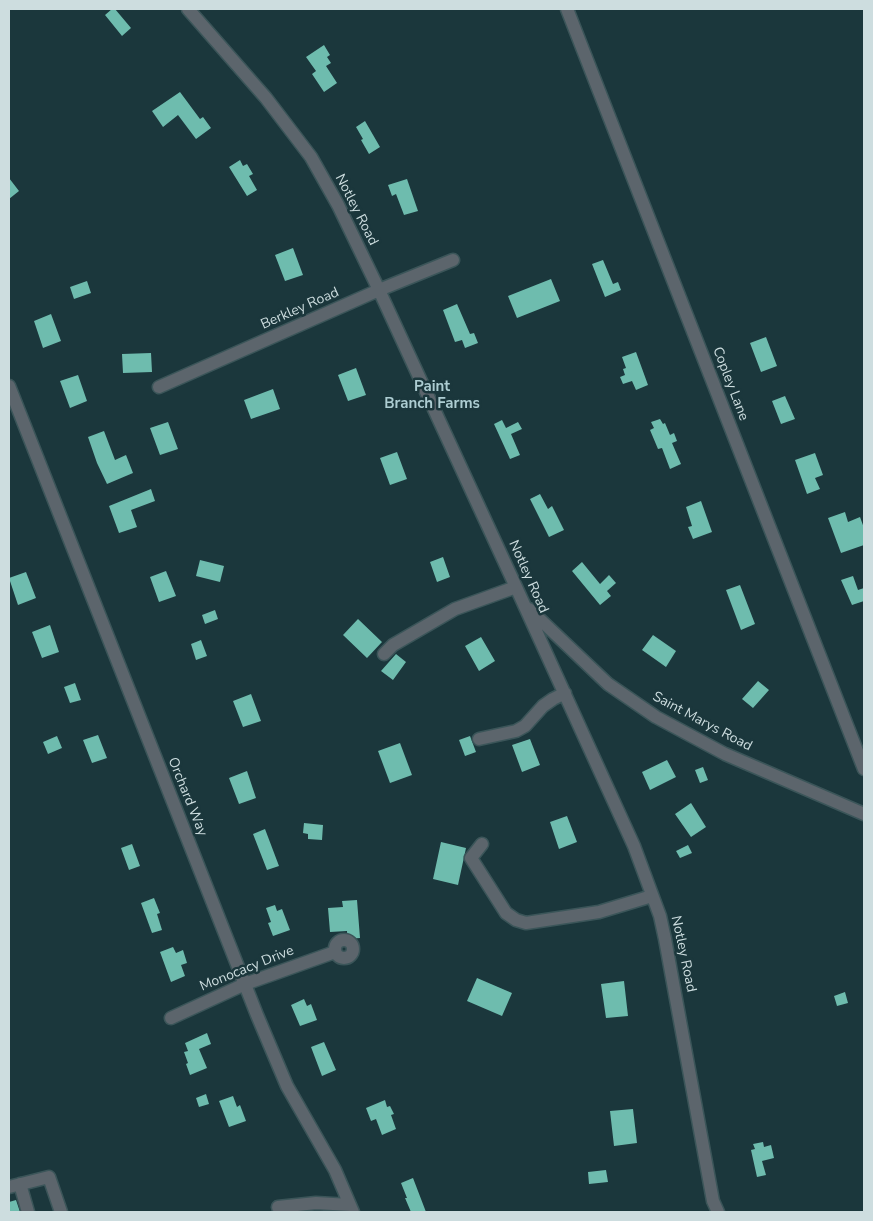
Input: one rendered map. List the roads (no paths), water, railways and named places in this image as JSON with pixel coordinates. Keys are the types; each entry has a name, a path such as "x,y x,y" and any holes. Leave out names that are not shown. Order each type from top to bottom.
{"street":[{"name":"Notley Road","path":"188,9 266,98 311,157 338,205 524,604 634,846 660,916 713,1201 718,1212"},
{"name":"Copley Lane","path":"568,9 864,770"},
{"name":"Berkley Road","path":"159,387 379,290 453,260"},
{"name":"Orchard Way","path":"9,386 287,1086 335,1170 351,1208"},
{"path":"384,654 394,645 455,609 516,587"},
{"name":"Saint Marys Road","path":"524,604 608,684 656,717 725,754 864,814"},
{"path":"479,739 516,731 525,726 543,706 564,693"},
{"path":"482,844 471,858 506,913 516,920 526,923 599,912 652,896"},
{"name":"Monocacy Drive","path":"171,1018 245,984 335,952"},
{"path":"28,1212 14,1185 49,1177 61,1212"},
{"path":"278,1207 316,1203 351,1208"}],"district":[{"name":"Paint Branch Farms","path":"432,396"}]}
